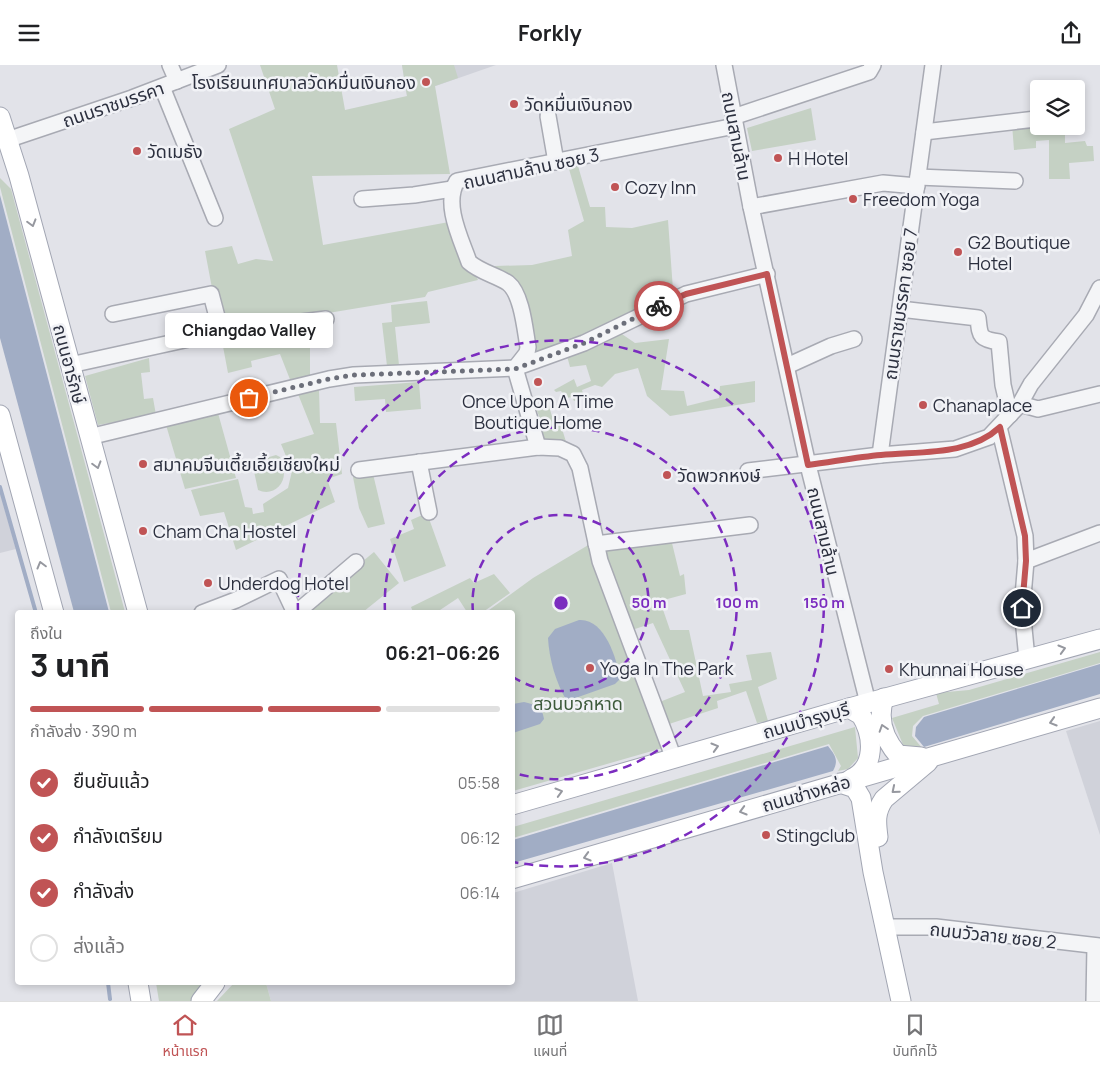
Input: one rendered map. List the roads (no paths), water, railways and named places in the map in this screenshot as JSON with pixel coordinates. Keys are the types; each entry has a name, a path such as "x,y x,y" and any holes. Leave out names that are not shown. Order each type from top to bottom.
{"main road":[{"name":"ถนนอารักษ์","path":"0,117 19,176 137,610"},
{"path":"0,162 19,176"},
{"path":"0,415 53,610"},
{"name":"ถนนบำรุงบุรี","path":"515,804 849,708 1100,639"},
{"path":"876,701 889,745 898,755 932,758"},
{"path":"840,783 859,775 868,765 870,753 865,722 861,715 849,708"},
{"name":"ถนนช่างหล่อ","path":"515,878 1100,708"},
{"path":"878,893 883,869 876,819 878,807 884,799 932,758"},
{"path":"840,783 855,788 861,798 878,893 902,1001"},
{"path":"138,985 141,1001"},
{"path":"201,1001 213,985"}],"street":[{"path":"170,65 177,81"},
{"name":"ถนนราชมรรคา","path":"7,140 162,87 218,65"},
{"name":"ถนนสามล้าน","path":"724,65 751,207 808,465 876,701"},
{"name":"ถนนสามล้าน ซอย 3","path":"515,369 527,353 528,347 515,291 508,283 475,267 469,262 455,221 452,204 452,189 457,181 734,122 869,72 871,65"},
{"name":"ถนนราชมรรคา ซอย 7","path":"880,455 933,65"},
{"path":"162,87 215,218"},
{"path":"548,116 556,161"},
{"path":"924,132 1030,120"},
{"path":"751,207 884,183 1015,181"},
{"path":"362,199 414,195 452,189"},
{"path":"89,437 329,379 354,375 515,369 584,343 686,294 767,274"},
{"path":"748,471 880,455 954,449 989,437 1015,409 1031,384 1086,315 1100,288"},
{"path":"113,313 211,294 220,332"},
{"path":"900,309 978,318 980,335 986,340 999,342 1003,385 1015,409"},
{"path":"70,365 220,332 326,319"},
{"path":"787,366 831,346 854,339"},
{"path":"515,369 538,447"},
{"path":"1015,409 1038,409 1100,394"},
{"path":"1000,427 1025,536 1026,561 1022,608 1027,659"},
{"path":"360,470 538,447 560,448 573,454 580,468 596,544 612,597 674,759"},
{"path":"419,462 429,512"},
{"path":"596,544 750,525"},
{"path":"1026,561 1100,533"},
{"path":"300,610 356,562"},
{"path":"210,610 236,601 279,579 294,610"},
{"name":"ถนนวัวลาย ซอย 2","path":"886,927 936,927 1097,946"},
{"path":"1094,1001 1097,946"}],"water":[{"path":"0,195 108,610 73,610 0,338"},
{"path":"579,620 588,621 596,625 602,632 616,661 620,679 615,684 567,701 554,671 548,638 555,629"},
{"path":"1100,664 1100,694 924,747 915,736 916,727 924,717"},
{"path":"524,702 535,705 542,711 544,719 540,724 515,732 515,704"},
{"path":"828,746 835,758 836,764 833,771 515,862 515,839"}],"waterway":[{"path":"0,487 35,610"},
{"path":"108,985 110,999"}],"place":[{"name":"โรงเรียนเทศบาลวัดหมื่นเงินกอง","path":"426,82"},
{"name":"วัดหมื่นเงินกอง","path":"514,104"},
{"name":"วัดเมธัง","path":"137,151"},
{"name":"H Hotel","path":"778,158"},
{"name":"Cozy Inn","path":"615,187"},
{"name":"Freedom Yoga","path":"853,199"},
{"name":"G2 Boutique Hotel","path":"958,252"},
{"name":"Once Upon A Time Boutique Home","path":"538,382"},
{"name":"Chiangdao Valley","path":"249,398"},
{"name":"Chanaplace","path":"923,405"},
{"name":"สมาคมจีนเตี้ยเอี้ยเชียงใหม่","path":"143,464"},
{"name":"วัดพวกหงษ์","path":"667,475"},
{"name":"Cham Cha Hostel","path":"143,531"},
{"name":"Underdog Hotel","path":"208,583"},
{"name":"Yoga In The Park","path":"590,668"},
{"name":"Khunnai House","path":"889,669"},
{"name":"Stingclub","path":"766,835"}],"park label":[{"name":"สวนบวกหาด","path":"578,703"}]}
